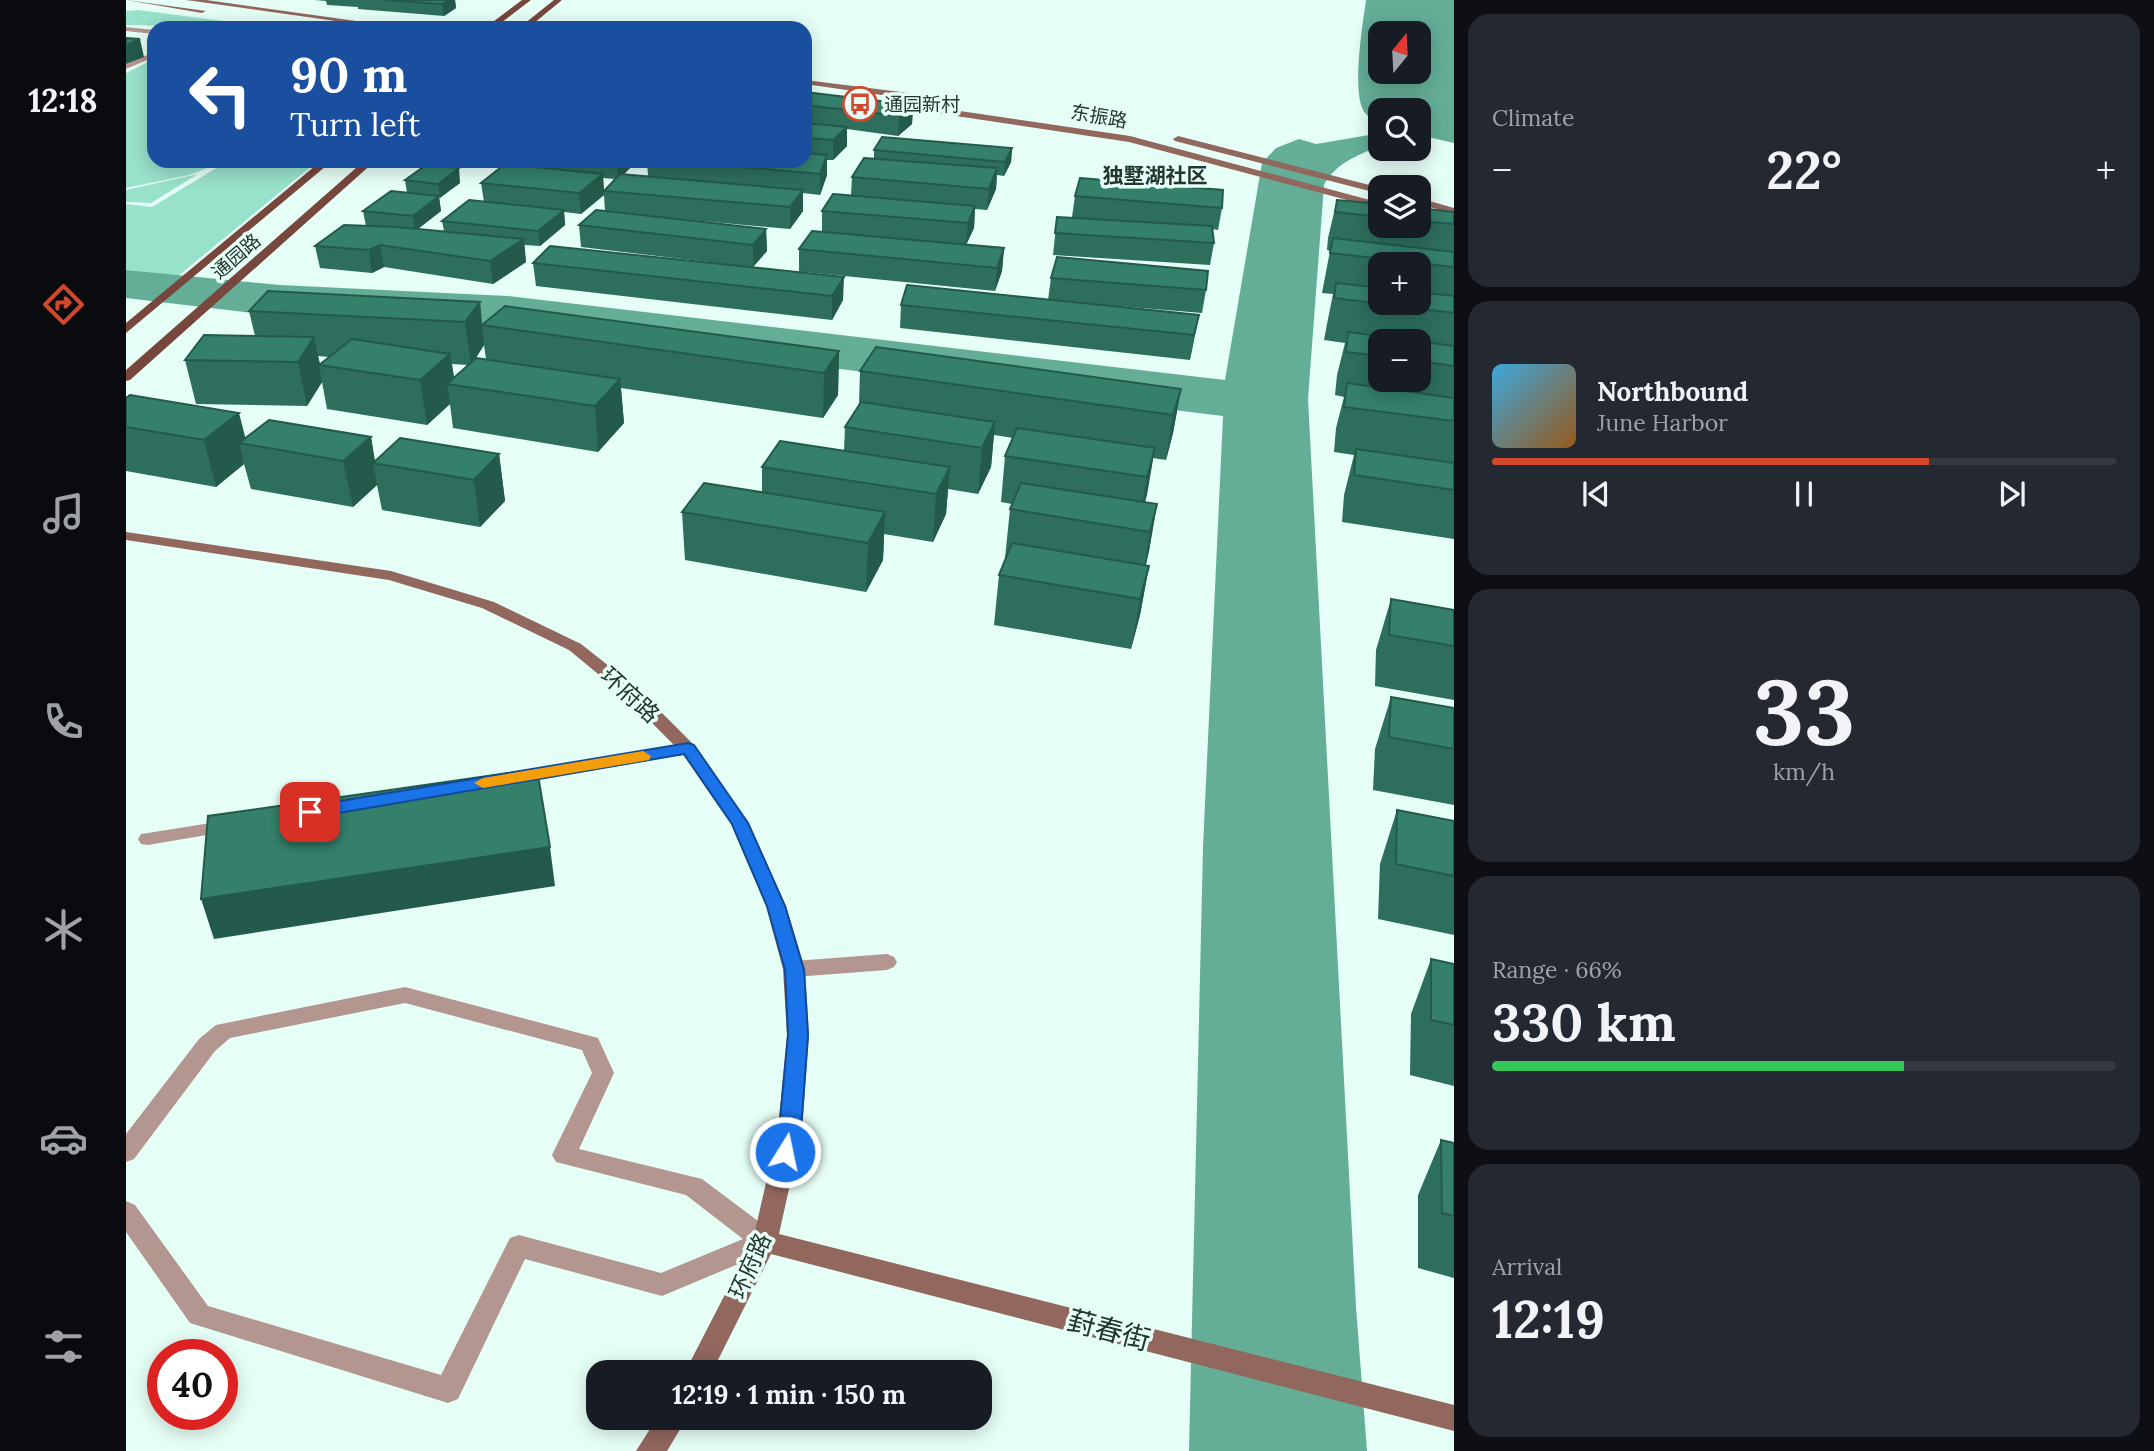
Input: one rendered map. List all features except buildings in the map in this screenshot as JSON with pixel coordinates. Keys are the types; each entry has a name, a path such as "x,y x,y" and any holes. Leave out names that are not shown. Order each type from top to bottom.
{"main road":[{"path":"190,0 349,21"},
{"path":"498,21 527,0"},
{"path":"532,21 558,0"},
{"path":"126,1 278,21"},
{"path":"812,83 925,98"},
{"name":"东振路","path":"812,93 1093,132 1158,146 1368,202"},
{"name":"东振路","path":"1093,122 1156,135"},
{"path":"1166,136 1368,188"},
{"name":"通园路","path":"126,329 319,168"},
{"name":"通园路","path":"126,377 362,168"},
{"path":"1431,204 1454,211"},
{"name":"环府路","path":"126,536 391,576 488,605 575,647 632,693 688,748 740,823 776,906 794,970 798,1035 790,1130 765,1241 704,1360"},
{"name":"葑春街","path":"765,1241 1443,1415"},
{"path":"650,1451 665,1430"}],"street":[{"path":"126,29 147,31"},
{"path":"126,67 147,57"},
{"path":"499,780 688,748"},
{"path":"148,839 243,823"},
{"path":"794,970 887,962"},
{"path":"126,1152 207,1045 224,1031 405,995 590,1044 603,1073 564,1155 693,1186 765,1241 662,1285 519,1246 448,1390 199,1315 126,1212"}],"shaded area":[{"path":"1366,0 1454,0 1454,143 1431,138 1431,98 1368,98 1368,116 1366,114 1361,106 1359,93 1360,42"},
{"path":"138,10 223,21 147,21 147,25 126,25 126,11"},
{"path":"147,62 147,168 208,168 189,175 126,188 126,73"},
{"path":"1368,135 1368,151 1341,165 1324,185 1308,399 1356,1307 1367,1451 1189,1451 1203,847 1223,416 448,321 253,313 126,298 126,270 280,285 507,296 1225,380 1262,163 1276,148 1299,139 1316,144"},
{"path":"216,168 309,168 178,276 126,270 126,204 152,207"},
{"path":"198,174 151,203 126,202 126,190"}],"slow traffic":[{"path":"483,783 643,756"}],"place":[{"name":"通园新村","path":"860,104"}],"district":[{"name":"独墅湖社区","path":"1155,176"}],"route":[{"path":"310,812 688,748 740,823 776,906 794,970 798,1035 790,1130 785,1152"}]}
